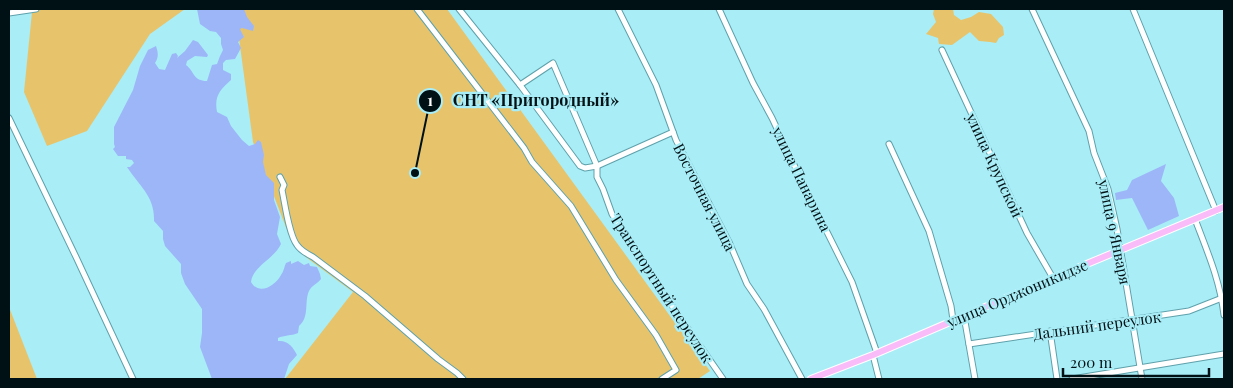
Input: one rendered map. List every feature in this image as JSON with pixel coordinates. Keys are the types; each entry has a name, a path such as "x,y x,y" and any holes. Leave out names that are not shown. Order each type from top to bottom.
{"main road":[{"name":"улица Орджоникидзе","path":"810,379 875,354 1224,207"}],"street":[{"path":"9,13 36,9"},
{"path":"417,9 524,148 532,162 571,206 616,280 656,335 676,370 662,379"},
{"path":"459,9 520,85 580,166 585,168 597,166 673,132"},
{"name":"Восточная улица","path":"618,9 656,85 673,132 729,242 747,284 764,309 802,379"},
{"name":"улица Панарина","path":"719,9 753,83 852,282 875,354 879,379"},
{"name":"улица 9 Января","path":"1032,9 1089,131 1094,153 1108,189 1142,379"},
{"path":"1133,9 1216,211"},
{"name":"улица Крупской","path":"942,50 1027,233 1053,278"},
{"name":"Транспортный переулок","path":"520,85 552,63 597,166 597,177 612,214 626,238 723,379"},
{"path":"9,118 133,379"},
{"path":"889,144 929,231 951,306 953,320"},
{"path":"280,178 284,184 282,190 291,233 296,245 365,296 438,360 463,379"},
{"path":"1195,219 1216,275 1224,306 1224,315"},
{"name":"Дальний переулок","path":"969,344 1189,312 1222,298"},
{"path":"964,316 975,379"},
{"path":"1050,332 1057,379"},
{"path":"1072,379 1224,354"}],"shaded area":[{"path":"32,9 185,9 150,34 87,131 47,146 24,92"},
{"path":"235,9 447,9 710,371 698,379 285,379 353,292 303,255 292,243 253,142"},
{"path":"934,9 953,9 954,15 961,20 979,12 991,14 1003,27 1004,35 996,43 979,41 970,32 952,45 939,44 938,38 926,34 936,22 933,14"},
{"path":"9,307 37,379 9,379"}],"water":[{"path":"197,9 244,9 254,26 253,31 240,29 244,37 238,42 241,48 235,59 226,60 223,63 223,70 231,74 231,80 219,94 216,102 217,112 227,117 231,126 242,140 249,146 255,144 258,140 261,142 266,175 274,183 274,200 280,217 277,234 281,244 274,254 256,271 251,282 254,286 262,289 271,286 282,274 286,263 291,261 291,264 298,261 304,265 309,263 310,266 317,267 320,274 321,279 309,291 306,314 299,326 298,333 278,338 278,341 290,345 297,355 289,364 284,379 212,379 200,347 202,309 185,284 181,273 181,264 165,246 163,231 154,221 154,212 149,198 127,167 134,163 132,160 126,159 126,156 118,156 113,149 115,147 114,127 133,90 140,66 148,50 156,46 158,54 155,63 159,69 165,70 172,54 176,53 177,58 193,40 198,42 208,55 207,57 195,56 187,61 186,65 197,78 207,81 212,65 217,64 223,50 221,38 216,32 210,31 200,24"},
{"path":"1166,164 1161,181 1174,198 1179,216 1148,230 1132,198 1116,200 1115,193 1127,190 1132,180"}],"place":[{"name":"СНТ «Пригородный»","path":"415,173"}]}
